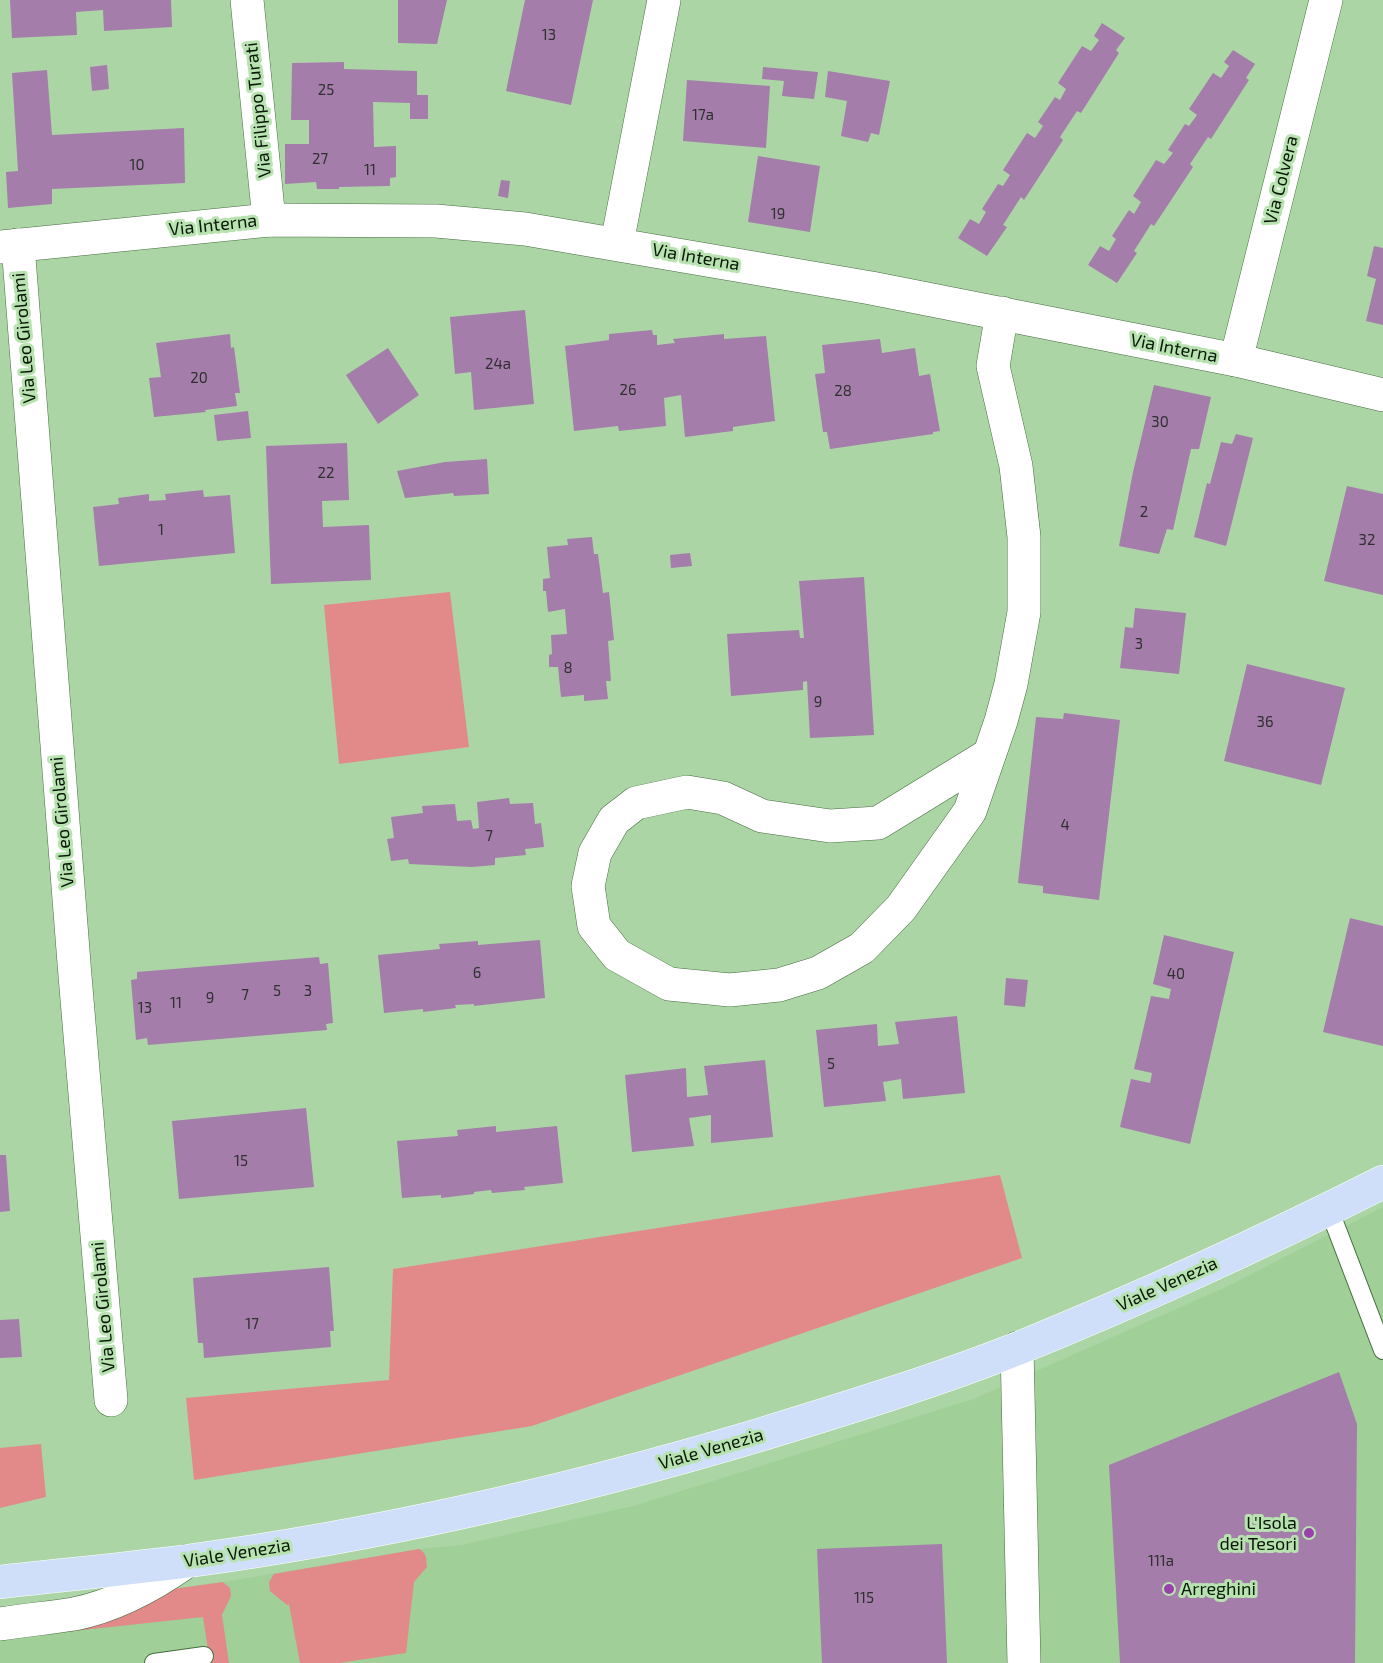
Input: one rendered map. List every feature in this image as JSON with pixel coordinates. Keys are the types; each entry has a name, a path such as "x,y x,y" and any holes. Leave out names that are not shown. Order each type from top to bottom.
{"main road":[{"name":"Viale Venezia","path":"0,1582 187,1561 439,1517 620,1474 856,1406 1017,1348 1211,1265 1383,1182"}],"street":[{"name":"Via Filippo Turati","path":"247,0 269,220"},
{"path":"617,243 664,0"},
{"name":"Via Colvera","path":"1236,360 1326,0"},
{"name":"Via Interna","path":"9,246 269,220 436,221 525,229 617,243 1002,313 1236,360 1383,395"},
{"name":"Via Leo Girolami","path":"9,246 111,1400"},
{"path":"987,756 878,823 830,826 762,816 723,798 687,792 636,802 614,820 595,853 588,886 594,926 617,955 669,984 730,990 779,985 818,973 862,948 901,908 970,811 987,756 1001,721 1011,684 1024,612 1024,537 1016,466 993,366 1002,313"},
{"path":"1017,1348 1024,1663"},
{"path":"0,1624 75,1613 105,1605 159,1580 187,1561"}],"lane":[{"path":"1329,1209 1383,1350"},
{"path":"154,1663 204,1656"}],"shaded area":[{"path":"450,592 469,747 339,764 324,605"},
{"path":"1000,1175 1022,1258 532,1426 194,1480 186,1398 389,1380 393,1269"},
{"path":"1383,1207 1383,1663 0,1663 0,1629 151,1592 419,1549 461,1545 637,1505 973,1399 1226,1287"},
{"path":"41,1444 46,1497 0,1508 0,1448"},
{"path":"419,1549 425,1554 427,1567 414,1582 406,1653 339,1663 300,1663 289,1604 287,1605 270,1591 269,1582 274,1574"},
{"path":"223,1582 230,1588 231,1596 222,1615 229,1663 210,1663 203,1617 0,1639 151,1592"}],"building":[{"path":"10,0 171,0 172,27 104,31 103,10 76,12 77,35 12,38"},
{"path":"398,0 447,0 437,44 398,43"},
{"path":"525,0 593,0 571,105 506,91"},
{"path":"1102,23 1125,38 1116,50 1119,53 1081,113 1077,111 1060,137 1063,140 1024,200 1021,197 1003,225 1007,227 987,256 958,238 970,219 979,224 986,212 982,209 998,184 1003,186 1010,175 1003,170 1027,133 1035,138 1043,126 1038,122 1055,97 1060,100 1066,89 1058,83 1082,46 1091,51 1099,40 1094,36"},
{"path":"1233,50 1255,64 1246,78 1249,80 1211,139 1208,137 1190,164 1193,167 1154,226 1151,224 1134,251 1137,253 1117,283 1088,265 1100,246 1109,251 1116,239 1112,236 1129,210 1134,214 1141,202 1133,196 1156,160 1164,164 1173,153 1168,150 1185,124 1189,126 1197,115 1189,109 1213,73 1221,78 1229,66 1224,62"},
{"path":"344,62 344,69 417,71 417,95 428,95 428,119 410,119 410,103 373,102 374,147 396,146 396,177 390,178 390,186 317,189 316,182 285,184 285,144 309,144 309,120 291,120 292,63"},
{"path":"107,65 109,89 92,91 90,67"},
{"path":"763,67 818,72 814,99 782,96 784,81 762,79"},
{"path":"47,70 52,135 184,128 185,183 52,189 52,204 8,208 6,172 18,171 12,73"},
{"path":"828,71 890,81 879,135 871,133 868,142 841,136 847,101 825,97"},
{"path":"687,80 770,86 766,148 683,141"},
{"path":"758,156 820,166 810,232 748,222"},
{"path":"501,180 510,181 508,198 498,196"},
{"path":"1374,246 1383,248 1383,325 1366,321 1376,279 1367,276"},
{"path":"525,310 534,404 474,410 471,372 455,374 450,317"},
{"path":"652,330 653,335 657,335 657,345 675,343 673,339 724,334 724,339 766,336 775,421 733,427 733,431 685,437 681,395 664,398 666,426 619,431 618,426 574,431 565,346 609,340 609,334"},
{"path":"230,334 240,393 235,393 237,406 205,410 206,412 154,417 149,378 161,377 156,343"},
{"path":"880,339 882,353 915,348 919,376 930,374 940,431 933,432 933,434 830,449 827,432 823,432 815,374 825,373 822,345"},
{"path":"388,348 419,395 378,424 346,375"},
{"path":"1154,385 1211,397 1199,449 1191,449 1173,530 1167,529 1159,554 1119,546 1133,472"},
{"path":"248,411 251,438 217,441 214,415"},
{"path":"1236,434 1253,438 1226,546 1194,537 1207,483 1210,484 1221,442 1232,444"},
{"path":"347,443 349,500 322,501 323,527 369,525 371,580 271,584 266,446"},
{"path":"487,459 489,494 454,496 453,493 405,498 397,471 445,462"},
{"path":"1347,486 1383,494 1383,595 1324,581"},
{"path":"203,490 204,497 230,495 235,553 99,566 93,507 119,504 118,498 149,494 149,501 166,500 165,494"},
{"path":"592,537 594,554 598,554 603,593 609,592 614,640 608,641 611,681 606,681 608,699 584,701 584,695 561,697 558,667 549,667 549,655 552,654 551,635 567,634 565,609 548,612 543,579 550,578 547,547 568,545 567,539"},
{"path":"690,553 692,566 671,568 670,555"},
{"path":"864,577 874,735 810,738 807,681 803,682 803,690 731,696 727,634 799,630 800,638 804,638 799,581"},
{"path":"1135,608 1186,613 1179,674 1120,668 1125,627 1133,628"},
{"path":"1247,664 1345,688 1321,785 1224,761"},
{"path":"1064,713 1120,720 1099,900 1043,893 1043,886 1018,883 1036,717 1063,719"},
{"path":"509,798 510,804 533,803 535,824 541,823 544,847 525,849 526,855 495,858 495,865 472,867 409,864 408,859 391,861 387,839 394,838 391,817 423,813 422,806 455,804 457,821 471,820 473,829 479,828 477,802"},
{"path":"1350,918 1383,926 1383,1046 1323,1032"},
{"path":"1164,935 1234,952 1190,1144 1120,1127 1131,1079 1150,1083 1152,1073 1134,1069 1151,996 1169,999 1171,989 1153,984"},
{"path":"540,940 545,998 474,1006 474,1004 455,1005 456,1008 423,1012 423,1009 384,1013 378,955 440,949 439,944 478,941 478,945"},
{"path":"319,957 320,964 328,963 333,1023 326,1024 327,1030 148,1045 147,1038 136,1040 131,980 137,979 137,972"},
{"path":"1006,978 1028,980 1025,1007 1004,1005"},
{"path":"957,1016 965,1093 903,1099 901,1079 883,1082 886,1101 824,1107 816,1030 877,1024 878,1046 899,1044 895,1022"},
{"path":"765,1060 773,1137 711,1143 711,1115 689,1118 694,1146 632,1152 625,1075 686,1068 687,1097 708,1095 704,1066"},
{"path":"306,1108 314,1187 179,1199 172,1121"},
{"path":"496,1126 496,1132 557,1126 563,1183 524,1187 525,1190 492,1193 491,1190 441,1198 441,1195 402,1198 397,1141 458,1136 457,1130"},
{"path":"0,1155 6,1155 10,1211 0,1212"},
{"path":"329,1267 334,1331 330,1331 331,1347 204,1358 203,1343 198,1343 193,1278"},
{"path":"19,1319 22,1357 0,1358 0,1320"},
{"path":"1339,1372 1357,1424 1355,1663 1120,1663 1109,1465"},
{"path":"942,1544 947,1663 822,1663 817,1549"}],"place":[{"name":"L'Isola dei Tesori","path":"1309,1533"},
{"name":"Arreghini","path":"1169,1589"}]}
